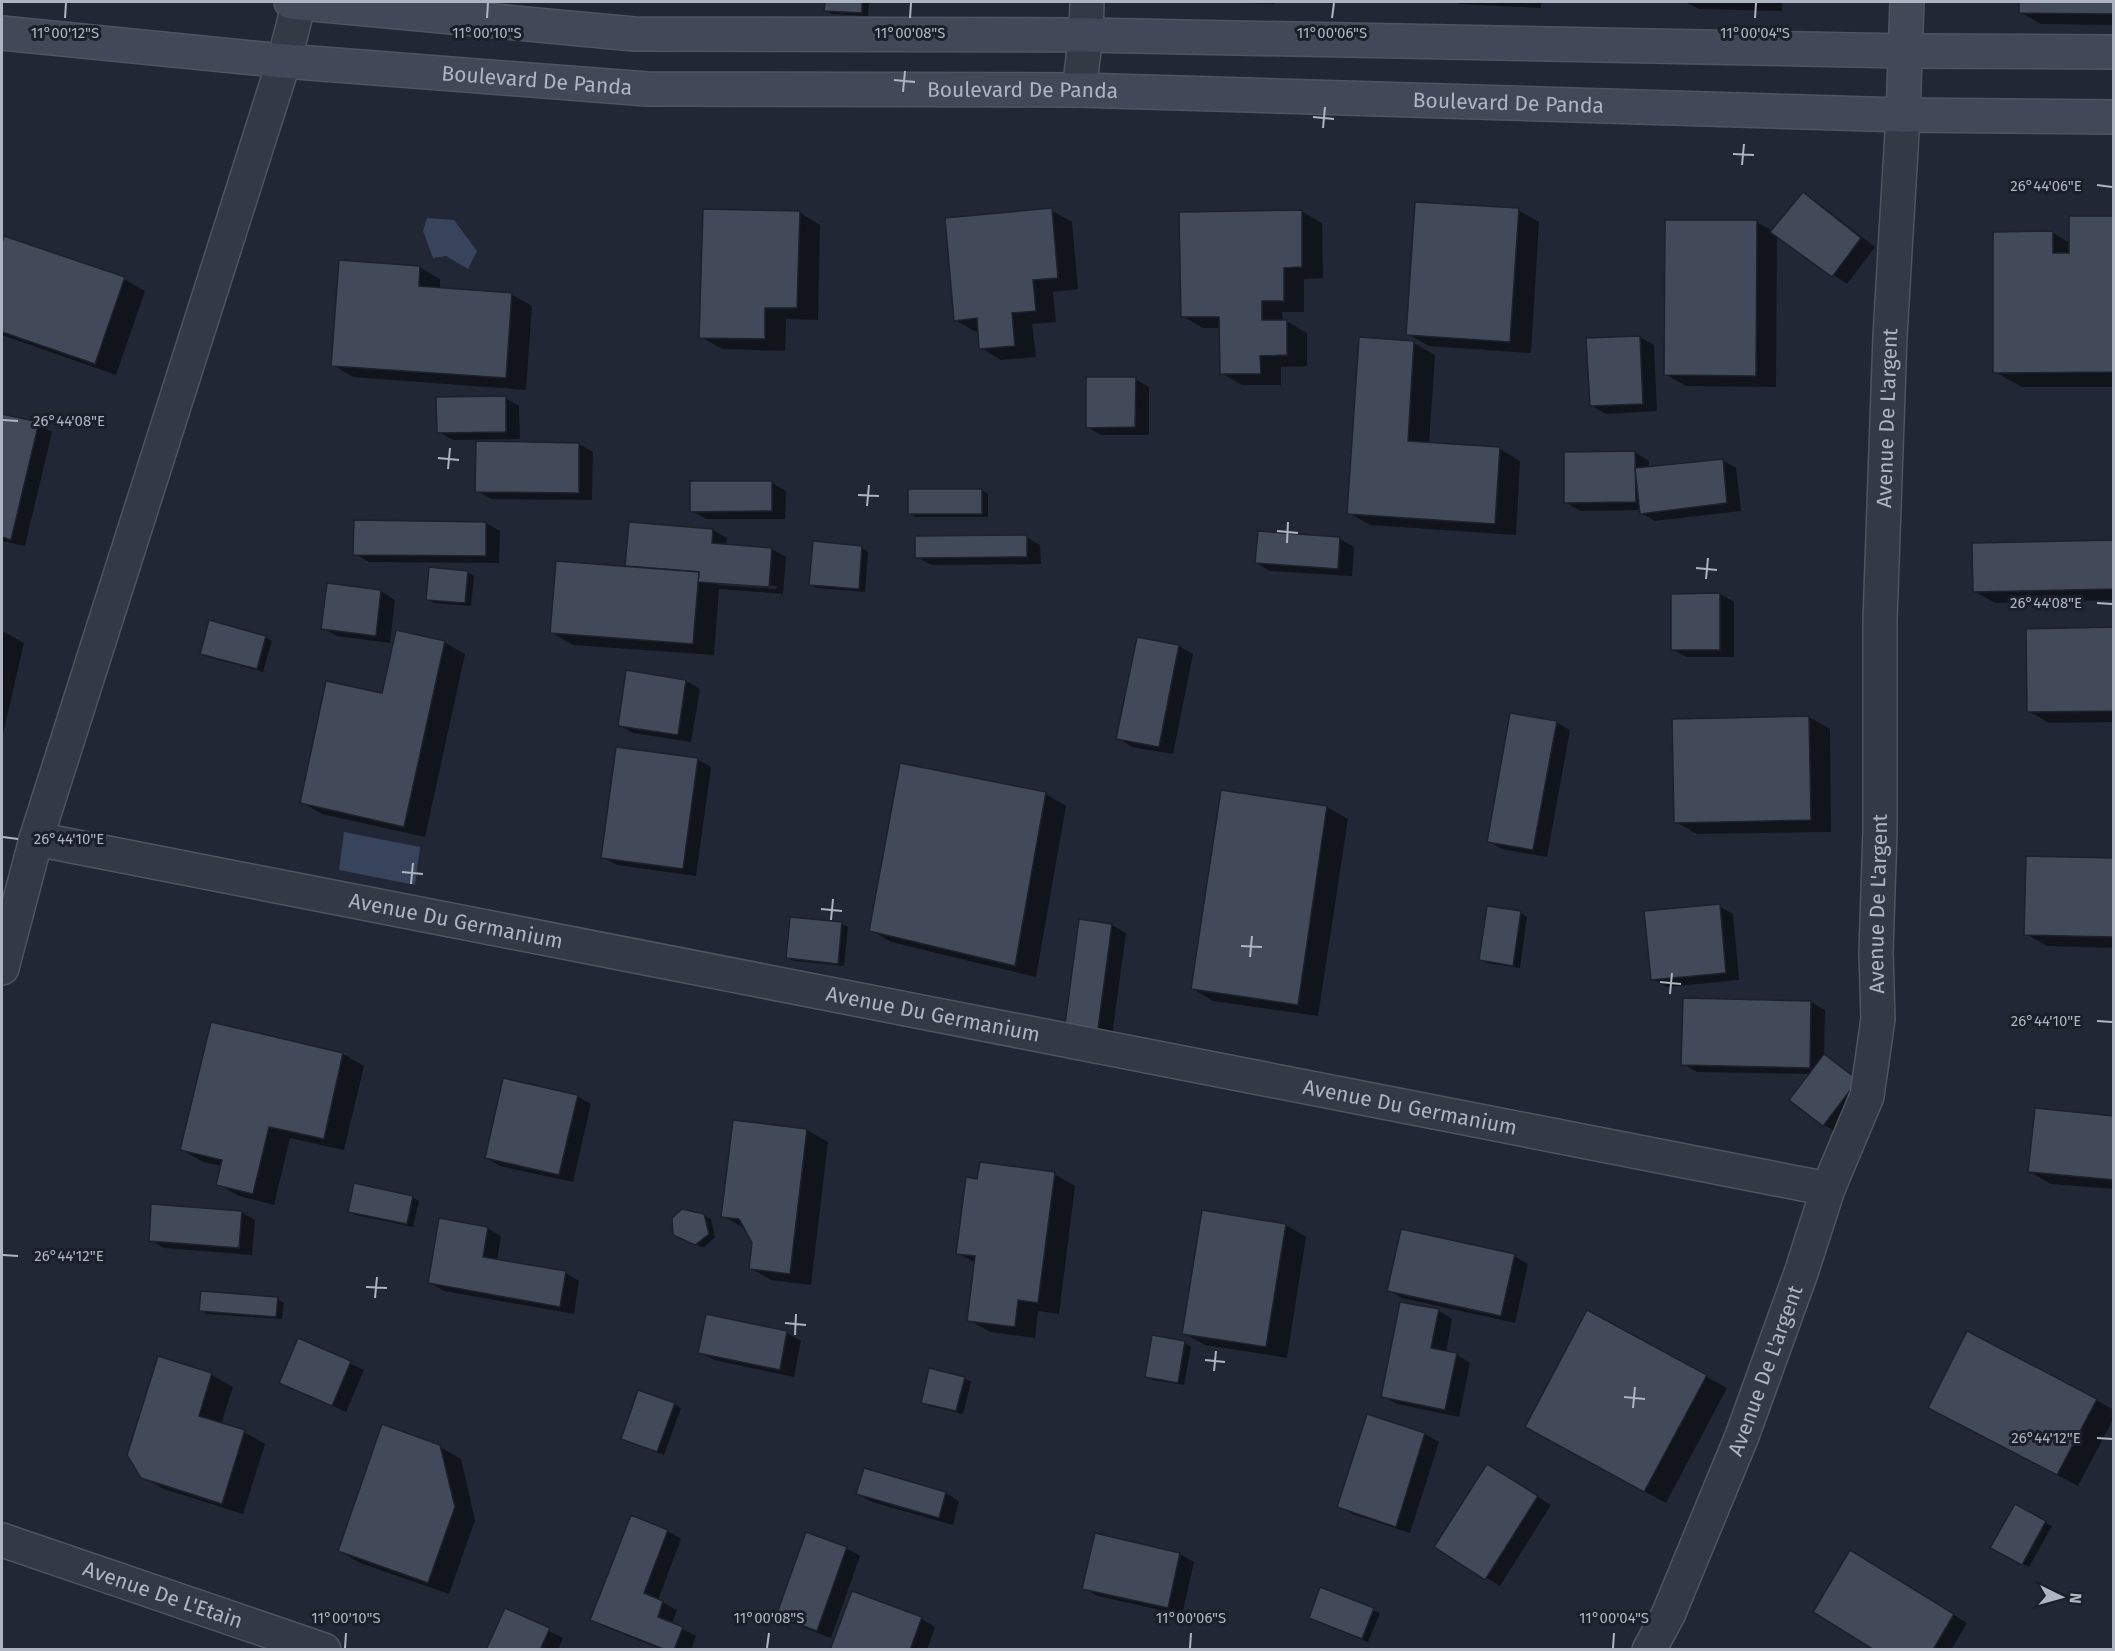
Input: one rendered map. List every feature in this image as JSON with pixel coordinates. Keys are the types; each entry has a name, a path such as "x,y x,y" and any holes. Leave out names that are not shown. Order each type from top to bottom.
{"street":[{"path":"2,968 36,839 284,61 295,2 634,34 1086,35 1905,51 2114,52"},
{"path":"1079,90 1086,35 1087,2"},
{"path":"1903,115 1907,2"},
{"name":"Boulevard De Panda","path":"2,33 284,61 647,89 1079,90 1903,115 2114,117"},
{"name":"Avenue De L'argent","path":"1649,1650 1668,1615 1742,1436 1801,1273 1828,1189 1867,1096 1878,1019 1876,952 1880,830 1881,609 1890,336 1903,115"},
{"name":"Avenue Du Germanium","path":"36,839 1828,1189"},
{"name":"Avenue De L'Etain","path":"2,1540 324,1650"}],"water":[{"path":"427,218 454,220 477,251 468,269 446,256 433,258 423,231"},
{"path":"344,832 420,847 415,885 339,870"}],"building":[{"path":"825,2 862,2 862,13 824,11"},
{"path":"2019,2 2114,2 2114,14 2019,13"},
{"path":"1803,192 1861,238 1832,277 1770,232"},
{"path":"1415,202 1519,208 1510,342 1406,335"},
{"path":"1052,208 1058,278 1033,280 1036,311 1012,313 1015,346 979,349 977,318 954,321 945,218"},
{"path":"703,209 800,211 797,308 765,308 765,339 699,338"},
{"path":"1302,210 1302,267 1284,268 1284,301 1262,301 1262,320 1287,320 1287,355 1260,356 1261,374 1220,374 1219,317 1181,317 1179,212"},
{"path":"2069,216 2114,216 2114,372 1993,373 1993,232 2053,231 2053,253 2069,253"},
{"path":"1665,220 1757,220 1756,376 1664,375"},
{"path":"4,236 125,277 95,364 2,332 2,243"},
{"path":"339,260 420,266 419,286 512,293 506,378 331,366"},
{"path":"1640,336 1643,404 1590,406 1586,338"},
{"path":"1359,337 1414,341 1408,441 1500,447 1495,524 1347,514"},
{"path":"1086,377 1136,377 1135,427 1086,428"},
{"path":"506,396 506,432 437,433 436,397"},
{"path":"2,414 39,422 11,540 2,537"},
{"path":"476,441 579,443 579,493 475,492"},
{"path":"1635,451 1636,502 1564,503 1564,452"},
{"path":"1723,459 1727,503 1640,514 1635,468"},
{"path":"690,481 772,481 772,511 690,512"},
{"path":"908,489 982,489 982,514 908,514"},
{"path":"354,520 486,522 486,556 353,555"},
{"path":"629,522 713,529 712,543 772,548 769,587 698,582 699,572 625,566"},
{"path":"1258,531 1340,537 1338,569 1255,563"},
{"path":"1027,535 1027,557 915,558 915,536"},
{"path":"2114,540 2114,589 1973,592 1972,543"},
{"path":"813,541 862,546 859,589 809,585"},
{"path":"556,561 699,572 693,644 550,633"},
{"path":"429,567 468,571 465,603 426,600"},
{"path":"327,583 381,590 376,636 321,629"},
{"path":"1720,593 1720,650 1671,650 1671,594"},
{"path":"209,620 266,636 257,669 200,654"},
{"path":"2114,627 2114,711 2027,712 2026,629"},
{"path":"396,630 445,641 404,827 300,803 326,681 382,693"},
{"path":"1137,637 1179,645 1159,747 1116,739"},
{"path":"626,670 686,680 678,735 618,726"},
{"path":"1510,713 1557,721 1533,850 1487,842"},
{"path":"1809,716 1811,820 1674,823 1672,719"},
{"path":"616,747 698,758 683,869 601,858"},
{"path":"900,763 1046,792 1015,966 869,931"},
{"path":"1221,790 1327,806 1298,1005 1191,989"},
{"path":"2026,856 2114,858 2114,937 2024,935"},
{"path":"1720,904 1726,973 1651,980 1644,911"},
{"path":"1487,906 1521,911 1513,966 1479,960"},
{"path":"790,917 842,922 838,964 786,958"},
{"path":"1079,919 1112,924 1098,1029 1065,1024"},
{"path":"1683,998 1811,1001 1810,1068 1681,1065"},
{"path":"211,1022 343,1053 324,1139 269,1127 253,1194 216,1185 222,1160 180,1150"},
{"path":"1824,1054 1858,1080 1823,1126 1789,1100"},
{"path":"503,1078 578,1095 559,1175 485,1158"},
{"path":"2035,1108 2114,1116 2114,1180 2028,1172"},
{"path":"733,1120 807,1129 790,1274 749,1269 752,1243 739,1219 721,1217"},
{"path":"980,1162 1055,1172 1038,1303 1018,1300 1015,1327 967,1321 975,1256 956,1254 966,1177 977,1179"},
{"path":"354,1183 413,1196 407,1224 348,1212"},
{"path":"151,1204 242,1211 239,1248 149,1241"},
{"path":"682,1209 704,1214 709,1234 695,1245 673,1235 672,1218"},
{"path":"1202,1210 1286,1224 1266,1347 1182,1334"},
{"path":"439,1218 488,1227 483,1257 566,1271 560,1307 428,1283"},
{"path":"1401,1229 1515,1254 1501,1316 1387,1291"},
{"path":"201,1291 278,1297 276,1317 199,1311"},
{"path":"1400,1302 1439,1309 1431,1348 1457,1353 1445,1410 1381,1397"},
{"path":"1587,1310 1707,1375 1644,1492 1525,1427"},
{"path":"706,1314 787,1331 780,1370 698,1353"},
{"path":"1967,1331 2097,1399 2057,1475 1928,1408"},
{"path":"1152,1335 1185,1341 1178,1383 1145,1377"},
{"path":"298,1338 351,1361 332,1406 279,1383"},
{"path":"158,1356 212,1373 199,1416 245,1430 222,1504 141,1478 127,1455"},
{"path":"929,1368 965,1377 956,1411 921,1403"},
{"path":"638,1390 675,1403 657,1452 621,1439"},
{"path":"1367,1414 1425,1433 1396,1527 1337,1507"},
{"path":"382,1424 440,1445 455,1507 428,1583 338,1551"},
{"path":"1487,1464 1538,1496 1485,1580 1434,1547"},
{"path":"864,1468 946,1492 939,1518 856,1494"},
{"path":"2015,1504 2046,1521 2022,1565 1990,1548"},
{"path":"631,1515 668,1530 644,1593 663,1601 658,1617 683,1627 674,1650 666,1650 590,1620"},
{"path":"806,1532 847,1547 817,1631 776,1616"},
{"path":"1095,1533 1180,1553 1168,1608 1082,1589"},
{"path":"1850,1550 1954,1614 1933,1650 1874,1650 1813,1612"},
{"path":"1320,1587 1374,1608 1362,1639 1309,1618"},
{"path":"852,1591 922,1617 910,1650 830,1650"},
{"path":"505,1608 550,1628 540,1650 486,1650"}]}
